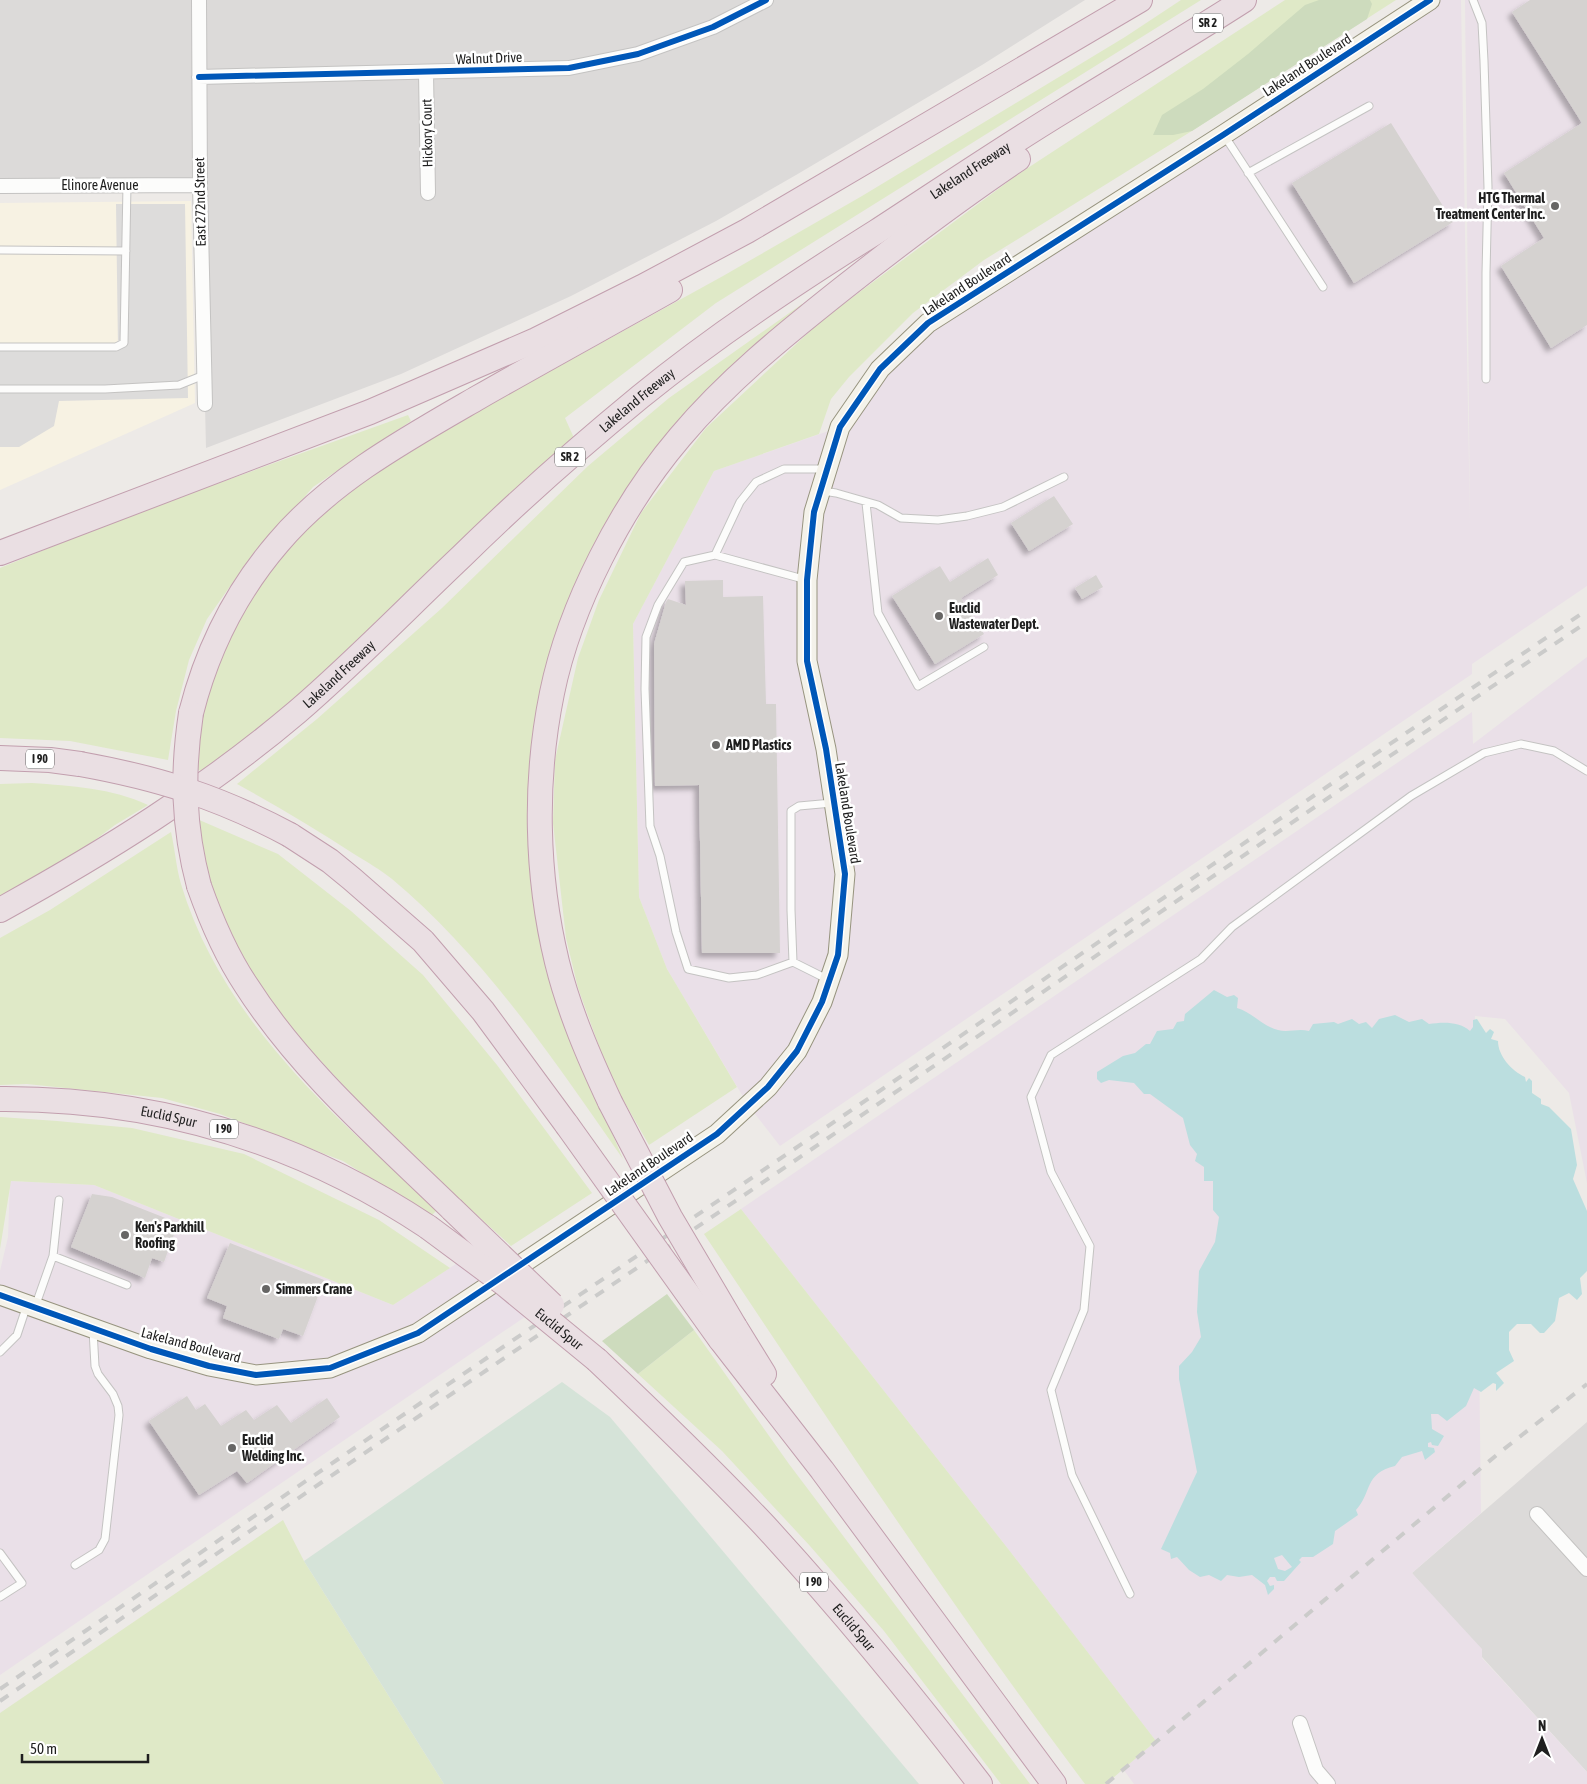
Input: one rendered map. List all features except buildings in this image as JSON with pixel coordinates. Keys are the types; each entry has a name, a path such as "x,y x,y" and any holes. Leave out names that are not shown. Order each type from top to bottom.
{"highway":[{"path":"0,553 370,412 562,327 696,260 802,200 1141,0"},
{"path":"597,1360 547,1300 349,1108 279,1032 245,984 231,959 207,909 199,886 189,843 184,766 191,713 206,661 229,612 261,563 300,520 350,478 430,425 793,222 916,150 1017,88 1141,0"},
{"name":"Lakeland Freeway","path":"0,910 118,842 170,809 240,758 322,689 551,473 642,395 690,359 753,313 838,256 1062,111 1173,46 1244,0"},
{"path":"727,1333 674,1225 610,1102 578,1029 550,931 540,827 545,739 552,691 573,622 607,548 638,494 658,465 703,411 758,358 823,304 943,212 1073,122 1173,46"},
{"name":"I 90","path":"0,758 50,760 80,764 147,778 190,790 239,809 290,835 330,861 423,941 483,1011 567,1125 727,1333 822,1470 1054,1784"},
{"name":"Euclid Spur","path":"0,1099 52,1100 112,1105 170,1116 230,1131 289,1152 345,1177 401,1208 502,1282 597,1360 635,1395 722,1482 800,1566 886,1666 979,1783"}],"street":[{"name":"East 272nd Street","path":"199,0 200,185 205,404"},
{"name":"Walnut Drive","path":"199,77 426,73 568,68 638,54 713,27 766,0"},
{"name":"Lakeland Boulevard","path":"0,1295 151,1349 209,1366 256,1375 330,1368 418,1333 717,1134 768,1086 797,1051 822,1002 838,955 845,874 826,749 807,661 807,580 814,512 840,427 880,369 928,323 1224,135 1430,0"},
{"name":"Hickory Court","path":"426,73 428,193"},
{"name":"Elinore Avenue","path":"0,186 200,185"},
{"path":"1537,1514 1587,1569"},
{"path":"1300,1723 1316,1770 1328,1784"}],"lane":[{"path":"1474,0 1482,23 1488,187 1486,379"},
{"path":"1248,173 1369,106"},
{"path":"1224,135 1323,287"},
{"path":"0,347 108,347 124,343 127,185"},
{"path":"0,250 126,250"},
{"path":"0,389 105,389 179,385 204,375"},
{"path":"715,555 740,502 756,482 784,469 827,469"},
{"path":"820,491 836,493 878,506 901,518 938,520 967,516 1003,507 1064,477"},
{"path":"866,503 878,613 918,686 984,647"},
{"path":"807,580 715,555 684,562 658,605 646,638 645,689 650,826 660,856 676,932 688,969 729,978 756,975 793,962 830,980"},
{"path":"1130,1594 1072,1475 1051,1390 1084,1310 1090,1246 1051,1172 1031,1097 1051,1055 1201,959 1232,927 1403,801 1484,752 1521,744 1554,751 1587,771"},
{"path":"793,962 791,810 799,806 834,803"},
{"path":"0,1352 17,1335 53,1256 59,1200"},
{"path":"53,1256 127,1285"},
{"path":"75,1565 99,1550 105,1539 118,1416 118,1406 113,1394 95,1366 93,1328"},
{"path":"0,1554 22,1583 0,1597"}],"shaded area":[{"path":"0,0 1085,0 982,65 796,175 716,221 571,296 401,374 206,448 200,185 0,186"},
{"path":"1430,0 1461,0 1470,524 1465,0 1587,0 1587,586 1472,664 1472,674 780,1146 748,1105 667,969 639,897 633,624 714,471 840,427 928,323"},
{"path":"191,201 195,403 0,490 0,203"},
{"path":"116,204 185,204 188,398 59,401 54,426 19,447 0,447 0,350 118,349"},
{"path":"1587,657 1587,1183 1569,1093 1505,1019 1475,1016 1481,1513 1412,1573 1482,1649 1482,1658 1587,1772 1587,1784 1134,1784 1123,1769 1156,1741 1009,1550 741,1209 1472,712 1473,744"},
{"path":"10,1181 94,1185 393,1305 468,1256 535,1310 0,1675 0,1271 8,1237"},
{"path":"562,1382 610,1417 919,1784 444,1784 304,1561"},
{"path":"1587,1422 1587,1772 1482,1657 1412,1573"}],"green space":[{"path":"1181,0 1201,0 716,303 565,418 574,438 329,675 203,771 194,769 198,725 215,672 238,619 269,568 305,528 373,475 469,416 723,276 862,196 1125,37"},
{"path":"1285,0 1396,0 1187,134 984,260 913,313 849,377 831,399 819,434 714,471 633,624 639,897 667,969 737,1087 649,1145 610,1077 578,988 566,938 553,823 555,760 578,658 599,600 641,513 706,428 822,320 1017,175"},
{"path":"1319,0 1370,0 1372,4 1367,19 1192,131 1173,135 1153,135 1162,115 1203,89 1248,54 1305,5"},
{"path":"802,304 808,309 700,402 560,631 541,925 546,971 623,1159 571,1084 516,1011 458,942 426,909 379,869 237,784 317,719 442,608 588,466 669,398"},
{"path":"408,415 411,421 313,487 279,527 255,551 207,619 189,660 176,711 168,760 70,741 0,738 0,568 127,516"},
{"path":"32,783 106,791 148,805 115,825 83,849 0,897 0,784"},
{"path":"197,819 278,854 351,911 423,975 497,1065 592,1193 511,1246 457,1197 357,1100 294,1032 245,968 226,927 207,872"},
{"path":"171,832 179,878 193,918 208,951 245,1012 290,1068 340,1120 436,1211 431,1216 343,1161 220,1114 162,1098 27,1084 0,1085 0,938 50,910"},
{"path":"0,1117 132,1128 244,1154 379,1220 450,1268 393,1305 94,1185 11,1181 0,1249"},
{"path":"741,1209 1009,1550 1156,1741 1106,1784 1085,1784 1035,1717 938,1581 704,1234"},
{"path":"667,1294 694,1330 638,1374 602,1341"},
{"path":"694,1330 789,1464 1030,1784 1001,1784 884,1631 810,1546 722,1451 638,1374"},
{"path":"283,1520 304,1561 444,1784 0,1784 0,1713"}],"water":[{"path":"1214,990 1227,997 1234,995 1238,998 1237,1008 1272,1028 1282,1031 1309,1031 1313,1024 1334,1022 1338,1024 1352,1019 1359,1024 1366,1022 1372,1028 1379,1019 1395,1015 1409,1022 1422,1019 1429,1024 1461,1025 1470,1031 1473,1027 1473,1020 1477,1019 1486,1033 1490,1029 1494,1032 1491,1039 1498,1041 1500,1052 1507,1062 1515,1071 1525,1077 1526,1082 1529,1078 1532,1081 1532,1093 1541,1099 1541,1104 1549,1107 1571,1129 1577,1165 1573,1179 1587,1211 1587,1271 1580,1278 1582,1294 1577,1300 1569,1293 1559,1298 1555,1321 1544,1333 1540,1333 1531,1324 1517,1324 1509,1332 1509,1350 1514,1361 1496,1373 1504,1383 1496,1391 1496,1384 1493,1383 1481,1392 1474,1388 1466,1406 1447,1421 1438,1414 1431,1414 1432,1429 1444,1436 1438,1446 1432,1445 1431,1442 1428,1443 1428,1447 1434,1448 1435,1452 1425,1460 1422,1451 1402,1457 1395,1466 1378,1473 1356,1510 1358,1515 1335,1531 1333,1544 1313,1557 1302,1557 1299,1560 1301,1562 1284,1581 1277,1581 1275,1577 1270,1577 1267,1581 1270,1586 1274,1585 1274,1589 1268,1595 1265,1585 1252,1575 1239,1577 1227,1575 1221,1581 1209,1575 1200,1577 1189,1570 1177,1557 1171,1559 1170,1553 1161,1549 1197,1472 1179,1379 1179,1366 1192,1352 1201,1337 1197,1312 1199,1271 1215,1242 1219,1217 1213,1210 1213,1181 1204,1181 1204,1167 1195,1161 1197,1154 1190,1145 1183,1118 1150,1094 1144,1094 1134,1083 1109,1080 1101,1083 1097,1079 1097,1072 1123,1056 1135,1053 1146,1044 1150,1044 1157,1031 1173,1029 1177,1022 1184,1021 1185,1014","holes":["1282,1555 1292,1567 1285,1571 1278,1569 1274,1558"]}],"railway":[{"path":"0,1689 1587,610"},
{"path":"0,1701 1587,622"},
{"path":"1106,1784 1499,1453 1587,1384"}],"cycle path":[{"path":"199,77 569,68 638,54 713,27 766,0"},
{"path":"0,1295 151,1349 209,1366 256,1375 330,1368 418,1333 717,1134 768,1087 797,1051 822,1002 838,955 845,874 826,749 807,661 807,580 814,512 840,427 880,369 928,323 1223,135 1430,0"}],"place":[{"name":"HTG Thermal Treatment Center Inc.","path":"1555,206"},
{"name":"Euclid Wastewater Dept.","path":"939,616"},
{"name":"AMD Plastics","path":"716,745"},
{"name":"Ken's Parkhill Roofing","path":"125,1235"},
{"name":"Simmers Crane","path":"266,1289"},
{"name":"Euclid Welding Inc.","path":"232,1448"}]}
